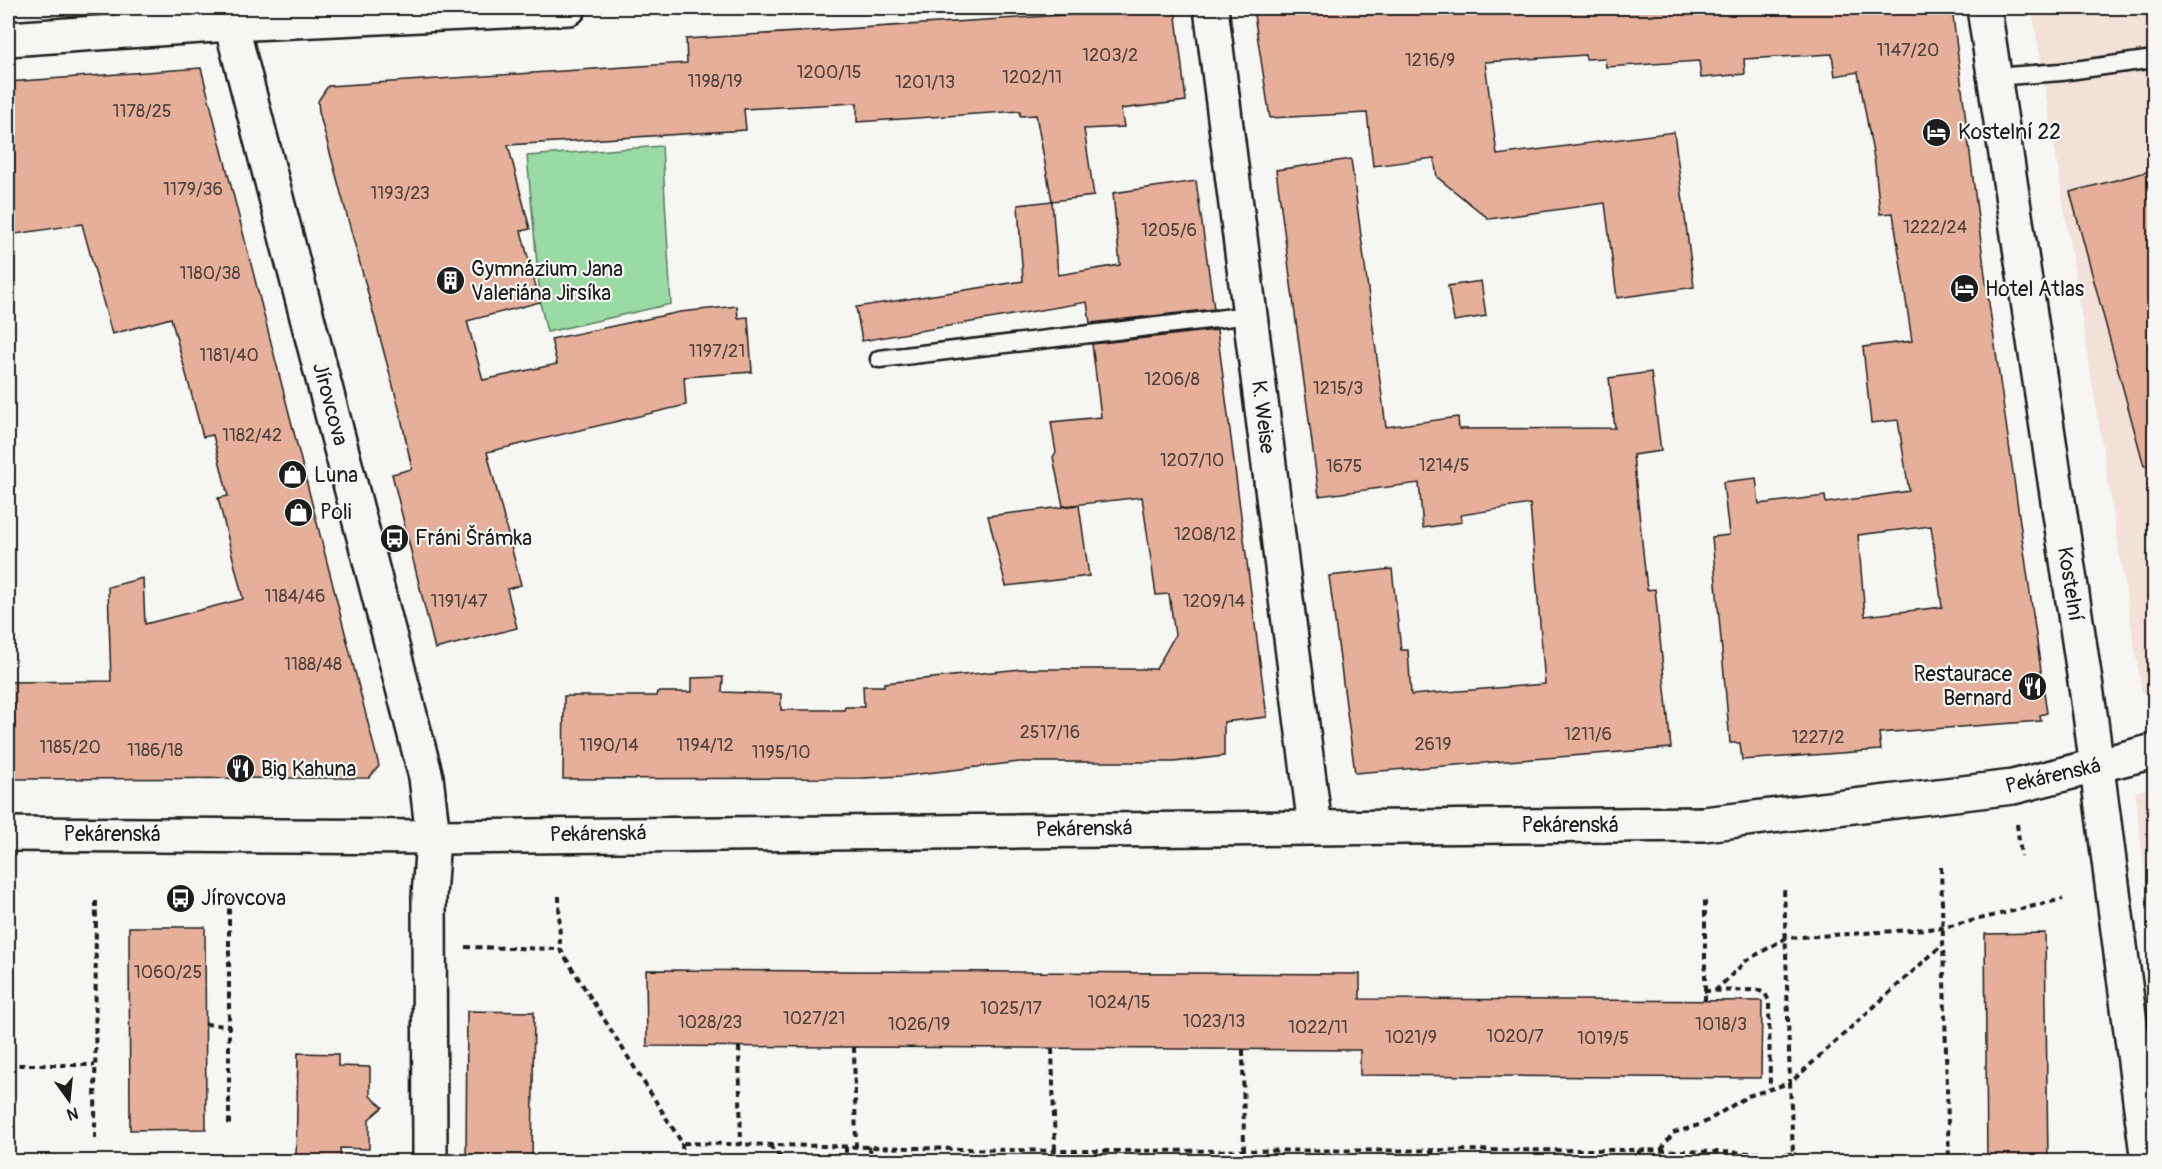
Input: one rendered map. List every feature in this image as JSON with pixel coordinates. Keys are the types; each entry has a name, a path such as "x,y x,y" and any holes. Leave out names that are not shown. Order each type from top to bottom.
{"street":[{"path":"8,39 229,16 569,8"},
{"name":"K. Weise","path":"1211,8 1315,827"},
{"name":"Kostelní","path":"1984,8 2097,767 2148,1161"},
{"name":"Jírovcova","path":"229,16 426,777 433,837 429,897 430,1161"},
{"name":"Pekárenská","path":"8,834 433,837 1704,824 2013,787 2154,751"}],"lane":[{"path":"1993,77 2061,72 2154,59"},
{"path":"879,359 1250,315"}],"path":[{"path":"2017,816 2021,856"},
{"path":"1941,867 1949,1161"},
{"path":"1784,886 1793,1154"},
{"path":"560,896 560,949 682,1143 682,1161"},
{"path":"95,1138 96,897"},
{"path":"1705,897 1705,1000"},
{"path":"229,898 229,1126"},
{"path":"1715,991 1747,960 1786,938 1942,928 2063,899"},
{"path":"1661,1151 1673,1133 1702,1124 1748,1096 1790,1083 1942,945"},
{"path":"462,947 560,949"},
{"path":"1704,991 1757,990 1765,993 1768,1001 1770,1090"},
{"path":"205,1024 229,1026"},
{"path":"739,1047 741,1145"},
{"path":"854,1047 856,1147"},
{"path":"1052,1049 1055,1151"},
{"path":"1243,1050 1245,1151"},
{"path":"8,1065 95,1065"},
{"path":"682,1143 1055,1151 1639,1150 1793,1154 1805,1161"},
{"path":"768,1145 786,1161"},
{"path":"846,1147 846,1161"},
{"path":"868,1147 878,1161"},
{"path":"1639,1150 1639,1161"},
{"path":"1076,1151 1076,1161"},
{"path":"1432,1151 1432,1161"},
{"path":"1220,1152 1220,1161"},
{"path":"1752,1154 1752,1161"}],"shaded area":[{"path":"2032,8 2154,8 2154,690 2142,693"},
{"path":"2154,787 2154,951 2135,792"}],"green space":[{"path":"662,146 671,304 547,332 541,307 527,156"}],"building":[{"path":"1175,8 1186,101 1121,109 1124,127 1084,129 1094,196 1052,201 1036,115 1020,116 1020,111 857,122 857,103 744,109 746,130 508,145 530,229 521,231 540,302 467,321 483,380 557,364 551,339 680,312 737,306 738,318 748,317 752,372 684,377 686,405 487,452 521,585 507,589 517,628 435,649 392,474 412,469 399,408 319,112 318,101 328,86 687,63 686,39"},
{"path":"1253,8 1952,8 1985,275 2047,713 2040,715 2041,721 1879,733 1881,750 1742,760 1740,743 1730,743 1712,537 1729,535 1723,482 1756,478 1759,504 1825,496 1826,503 1909,491 1898,420 1871,423 1863,347 1912,341 1893,213 1880,214 1875,164 1858,72 1835,76 1832,54 1744,59 1745,74 1701,78 1699,61 1606,67 1605,58 1586,59 1585,55 1485,62 1497,155 1674,132 1694,287 1617,298 1605,203 1489,219 1437,177 1434,158 1373,166 1367,113 1270,118","holes":["1931,526 1942,607 1865,616 1858,535"]},
{"path":"201,68 379,766 369,778 8,779 8,682 111,681 108,587 143,578 145,624 243,599 218,498 228,496 213,435 203,437 171,318 112,334 82,224 9,235 8,82"},
{"path":"1351,159 1386,427 1458,417 1459,429 1615,428 1609,378 1651,372 1661,451 1633,455 1647,590 1655,589 1671,748 1355,773 1329,576 1392,569 1401,650 1408,650 1411,695 1545,684 1530,504 1461,515 1462,522 1423,528 1419,483 1319,496 1276,170"},
{"path":"2154,170 2154,465 2144,466 2070,192"},
{"path":"1196,181 1214,309 1090,323 1087,302 862,341 856,307 1023,281 1018,205 1052,201 1058,275 1120,265 1113,193"},
{"path":"1481,281 1486,316 1454,321 1448,286"},
{"path":"1217,330 1267,717 1224,722 1224,756 1174,762 1019,762 902,776 864,778 563,779 564,696 656,696 657,692 692,692 692,678 723,677 722,692 781,694 781,710 844,710 845,707 864,707 863,686 884,686 884,683 1021,669 1156,669 1175,635 1169,594 1156,595 1142,497 1063,506 1053,457 1056,453 1051,422 1101,417 1092,344"},
{"path":"1079,505 1089,576 1006,586 988,516"},
{"path":"129,927 205,927 206,1129 130,1130"},
{"path":"2045,933 2048,1161 1987,1161 1985,934"},
{"path":"646,970 1360,974 1360,999 1762,1001 1761,1078 1360,1075 1360,1050 647,1046"},
{"path":"467,1011 534,1012 532,1161 466,1161"},
{"path":"298,1053 338,1054 338,1066 370,1067 370,1096 383,1107 369,1119 369,1149 340,1148 341,1161 296,1161"}],"place":[{"name":"Kostelní 22","path":"1937,132"},
{"name":"Gymnázium Jana Valeriána Jirsíka","path":"450,281"},
{"name":"Hotel Atlas","path":"1964,289"},
{"name":"Luna","path":"293,475"},
{"name":"Poli","path":"299,512"},
{"name":"Fráni Šrámka","path":"394,538"},
{"name":"Restaurace Bernard","path":"2033,686"},
{"name":"Big Kahuna","path":"240,769"},
{"name":"Jírovcova","path":"180,898"}]}
